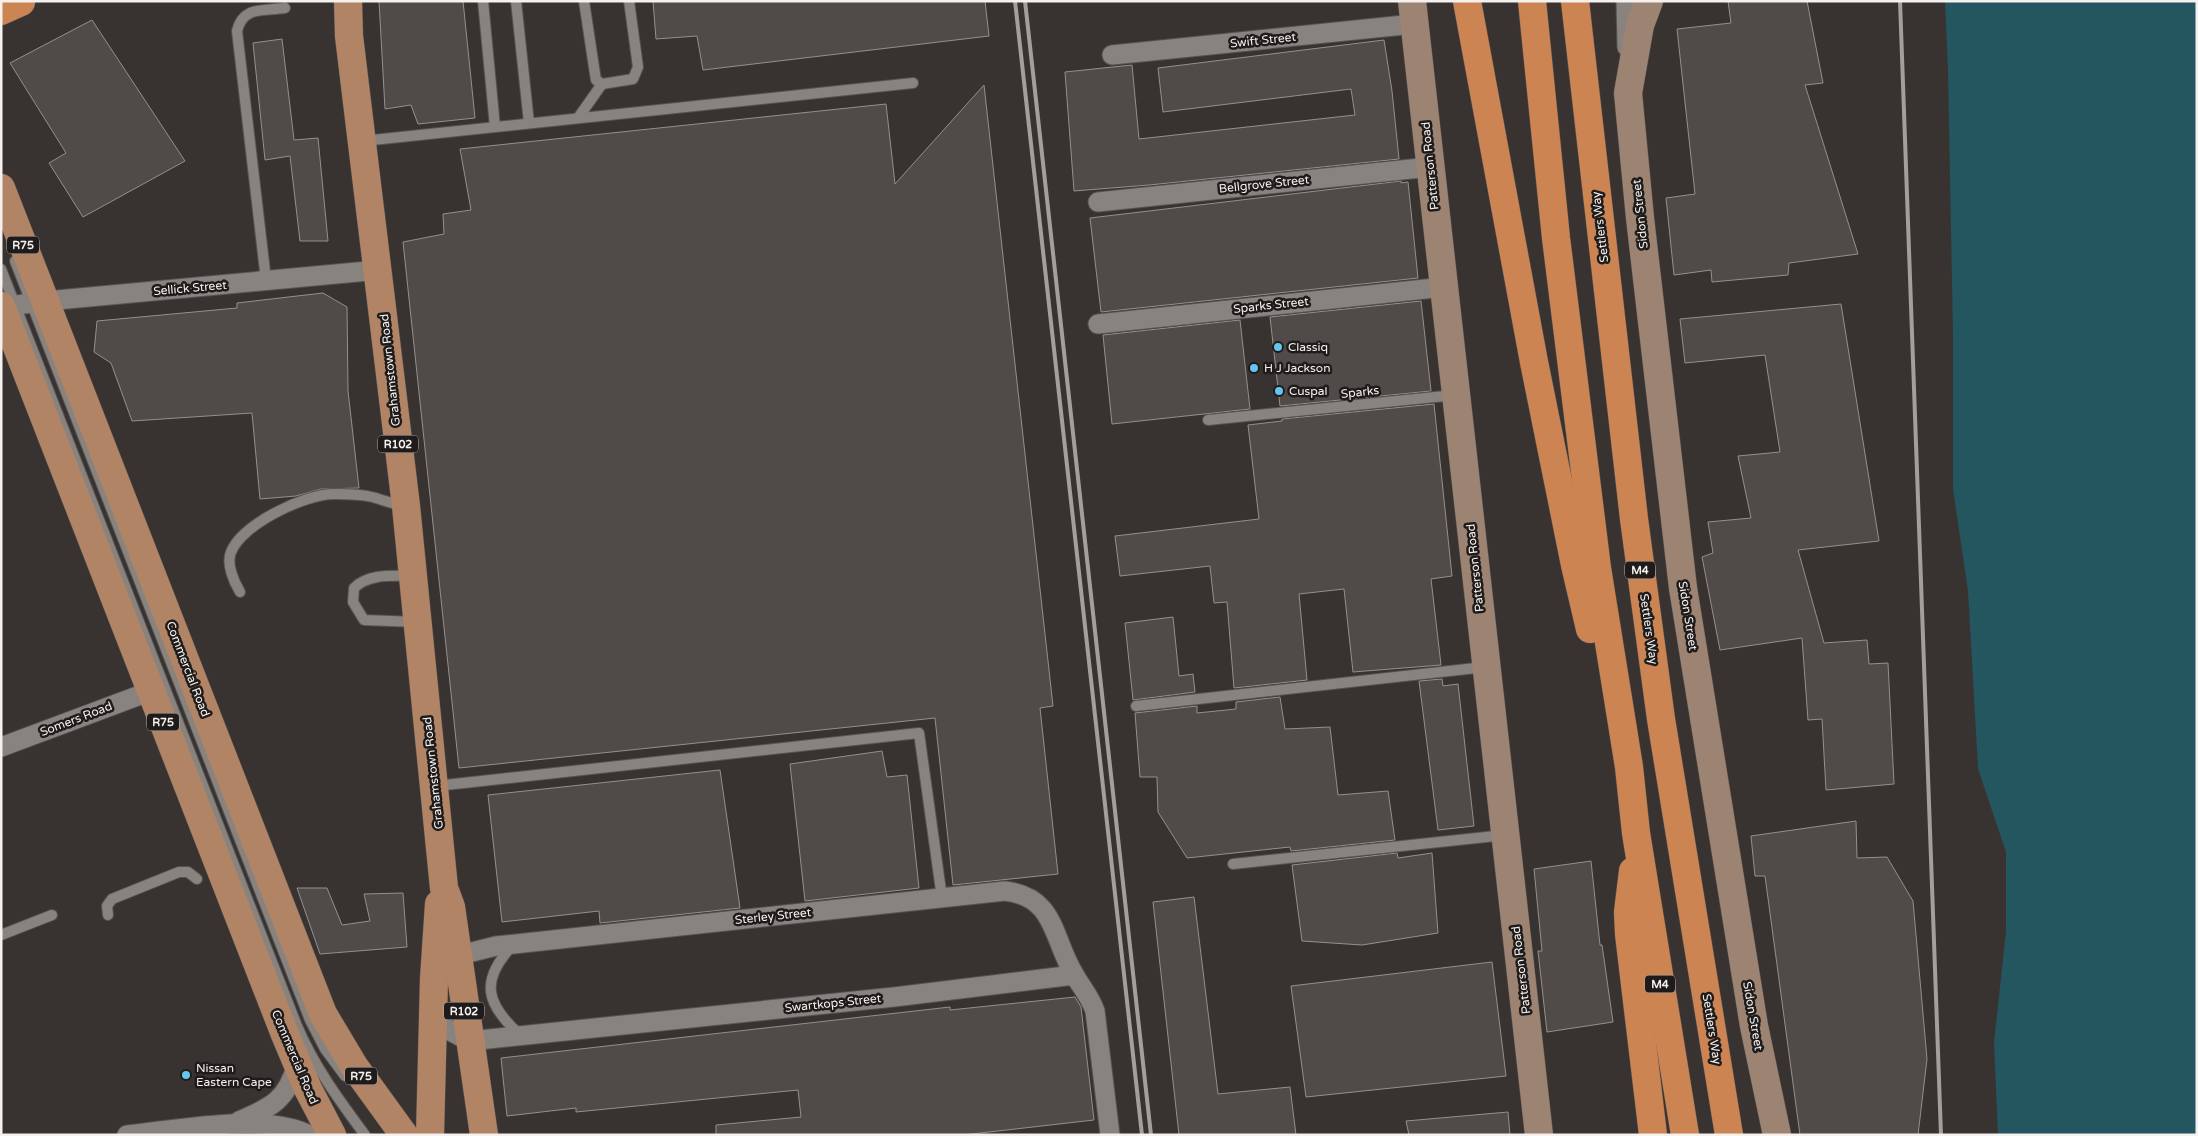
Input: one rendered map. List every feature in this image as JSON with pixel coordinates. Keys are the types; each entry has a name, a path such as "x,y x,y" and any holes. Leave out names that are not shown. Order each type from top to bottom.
{"highway":[{"path":"1,4 22,1"},
{"path":"1,12 22,1"},
{"path":"1467,1 1534,362 1575,565 1586,609 1606,732 1629,768"},
{"name":"M4","path":"1532,1 1551,190 1597,568 1629,768 1636,833 1684,1135"},
{"name":"Settlers Way","path":"1574,1 1634,518 1662,729 1729,1135"},
{"path":"1636,833 1628,912 1629,934 1653,1135"}],"main road":[{"name":"Grahamstown Road","path":"348,1 349,36 379,270 406,506 444,888 450,907 484,1135"},
{"name":"Commercial Road","path":"1,188 19,305 152,691 297,1064 332,1135"},
{"name":"Commercial Road","path":"19,305 323,1014 354,1066 404,1135"},
{"name":"Grahamstown Road","path":"430,1135 437,911 444,888"}],"street":[{"name":"Sidon Street","path":"1626,1 1628,93 1640,218 1683,588 1754,1026 1777,1135"},
{"name":"Sidon Street","path":"1628,93 1640,25 1649,1"},
{"name":"Swift Street","path":"1112,55 1413,12"},
{"name":"Patterson Road","path":"1413,12 1539,1135"},
{"name":"Bellgrove Street","path":"1098,202 1430,166"},
{"name":"Sellick Street","path":"19,305 379,270"},
{"name":"Sparks Street","path":"1098,324 1444,287"},
{"name":"Somers Road","path":"1,747 152,691"},
{"name":"Sterley Street","path":"434,979 457,959 478,949 1005,891 1019,892 1036,900 1045,911 1074,975"},
{"path":"1074,975 1091,998 1095,1011 1107,1134"},
{"name":"Swartkops Street","path":"469,1041 894,997 1074,975"},
{"path":"434,1018 450,1031 469,1041"},
{"path":"235,1123 259,1113 286,1093 297,1064"},
{"path":"127,1135 235,1123 287,1127 309,1135"}],"lane":[{"path":"483,1 495,127"},
{"path":"516,1 529,123"},
{"path":"584,1 594,74 596,80 602,84 633,79 636,75 638,67 629,1"},
{"path":"266,280 237,31 240,20 249,12 285,8"},
{"path":"362,141 913,82"},
{"path":"578,118 602,84"},
{"path":"12,252 19,305 297,1026 309,1053 333,1091 365,1135"},
{"path":"1,269 19,305 310,1020 325,1049 354,1088"},
{"name":"Sparks","path":"1208,420 1455,395"},
{"path":"240,592 235,583 229,561 231,552 250,529 268,517 309,497 332,494 369,496 406,506"},
{"path":"413,576 371,577 361,581 354,588 353,602 364,620 418,622"},
{"path":"1136,706 1486,667"},
{"path":"435,786 920,733 942,898"},
{"path":"1233,864 1505,835"},
{"path":"108,915 107,906 112,898 179,872 188,872 196,879"},
{"path":"1,935 52,915"},
{"path":"515,944 496,966 490,990 496,1010 503,1020 521,1036"}],"water":[{"path":"1945,1 2197,1 2197,1135 1998,1135 1994,1043 2006,931 2006,852 1978,769 1968,591 1953,489 1953,335"}],"building":[{"path":"379,1 463,1 475,118 418,124 411,105 385,109"},
{"path":"653,1 985,1 989,36 703,70 697,36 656,39"},
{"path":"1728,1 1807,1 1823,83 1805,85 1858,254 1789,263 1788,275 1712,282 1711,270 1674,275 1666,198 1695,194 1677,29 1731,23"},
{"path":"92,20 185,161 83,217 49,163 66,153 10,63"},
{"path":"282,39 294,140 318,138 328,241 300,241 290,156 265,160 253,43"},
{"path":"1384,40 1392,91 1399,159 1074,191 1065,72 1132,65 1139,139 1355,115 1351,89 1163,112 1158,68"},
{"path":"984,85 1053,706 1040,708 1058,874 953,885 935,718 459,768 403,242 444,234 443,214 471,210 460,149 886,104 895,184"},
{"path":"1401,181 1401,183 1408,182 1418,278 1101,312 1090,218"},
{"path":"323,293 347,307 348,391 359,488 321,489 296,496 260,499 252,413 132,421 111,363 94,352 97,321 237,308 237,303"},
{"path":"1421,301 1431,391 1280,406 1270,317"},
{"path":"1841,304 1879,541 1798,550 1824,643 1867,640 1869,664 1888,663 1894,784 1826,790 1822,719 1808,720 1802,638 1720,650 1702,557 1713,553 1708,522 1751,518 1738,456 1780,452 1765,355 1685,363 1680,319"},
{"path":"1240,320 1250,409 1112,424 1103,335"},
{"path":"1434,404 1452,576 1431,579 1441,665 1353,672 1344,589 1299,594 1307,680 1234,688 1227,602 1214,603 1210,566 1120,576 1115,536 1259,519 1248,425 1282,421 1282,419"},
{"path":"1173,617 1179,676 1193,674 1195,692 1133,700 1125,623"},
{"path":"1442,679 1443,686 1458,684 1474,826 1438,830 1419,681"},
{"path":"1280,697 1285,729 1330,727 1338,795 1388,791 1395,840 1291,851 1290,847 1187,858 1158,812 1157,777 1140,777 1135,713 1197,706 1197,713 1236,709 1236,702"},
{"path":"882,751 887,777 907,775 919,888 805,901 790,764"},
{"path":"720,770 740,908 600,923 599,911 502,922 488,795"},
{"path":"1856,821 1857,858 1887,857 1913,901 1927,1059 1918,1135 1800,1135 1765,876 1755,876 1751,836"},
{"path":"1397,853 1398,858 1432,853 1438,933 1362,945 1302,941 1292,865"},
{"path":"1591,861 1600,945 1602,945 1613,1022 1547,1032 1538,951 1542,951 1534,869"},
{"path":"297,888 327,888 342,925 370,921 364,894 403,893 407,947 320,954"},
{"path":"1194,897 1218,1094 1290,1087 1296,1135 1179,1135 1153,902"},
{"path":"1492,962 1506,1076 1306,1097 1291,986"},
{"path":"1075,997 1081,1007 1094,1120 963,1135 716,1135 716,1125 801,1117 798,1090 576,1112 576,1108 507,1116 501,1058 950,1007 950,1010"},
{"path":"1508,1112 1510,1135 1409,1135 1406,1121"}],"railway":[{"path":"1015,1 1142,1135"},
{"path":"1025,1 1151,1135"},
{"path":"1900,1 1941,1135"}],"place":[{"name":"Classiq","path":"1278,347"},
{"name":"H J Jackson","path":"1254,368"},
{"name":"Cuspal","path":"1279,391"},
{"name":"Nissan Eastern Cape","path":"186,1075"}]}
